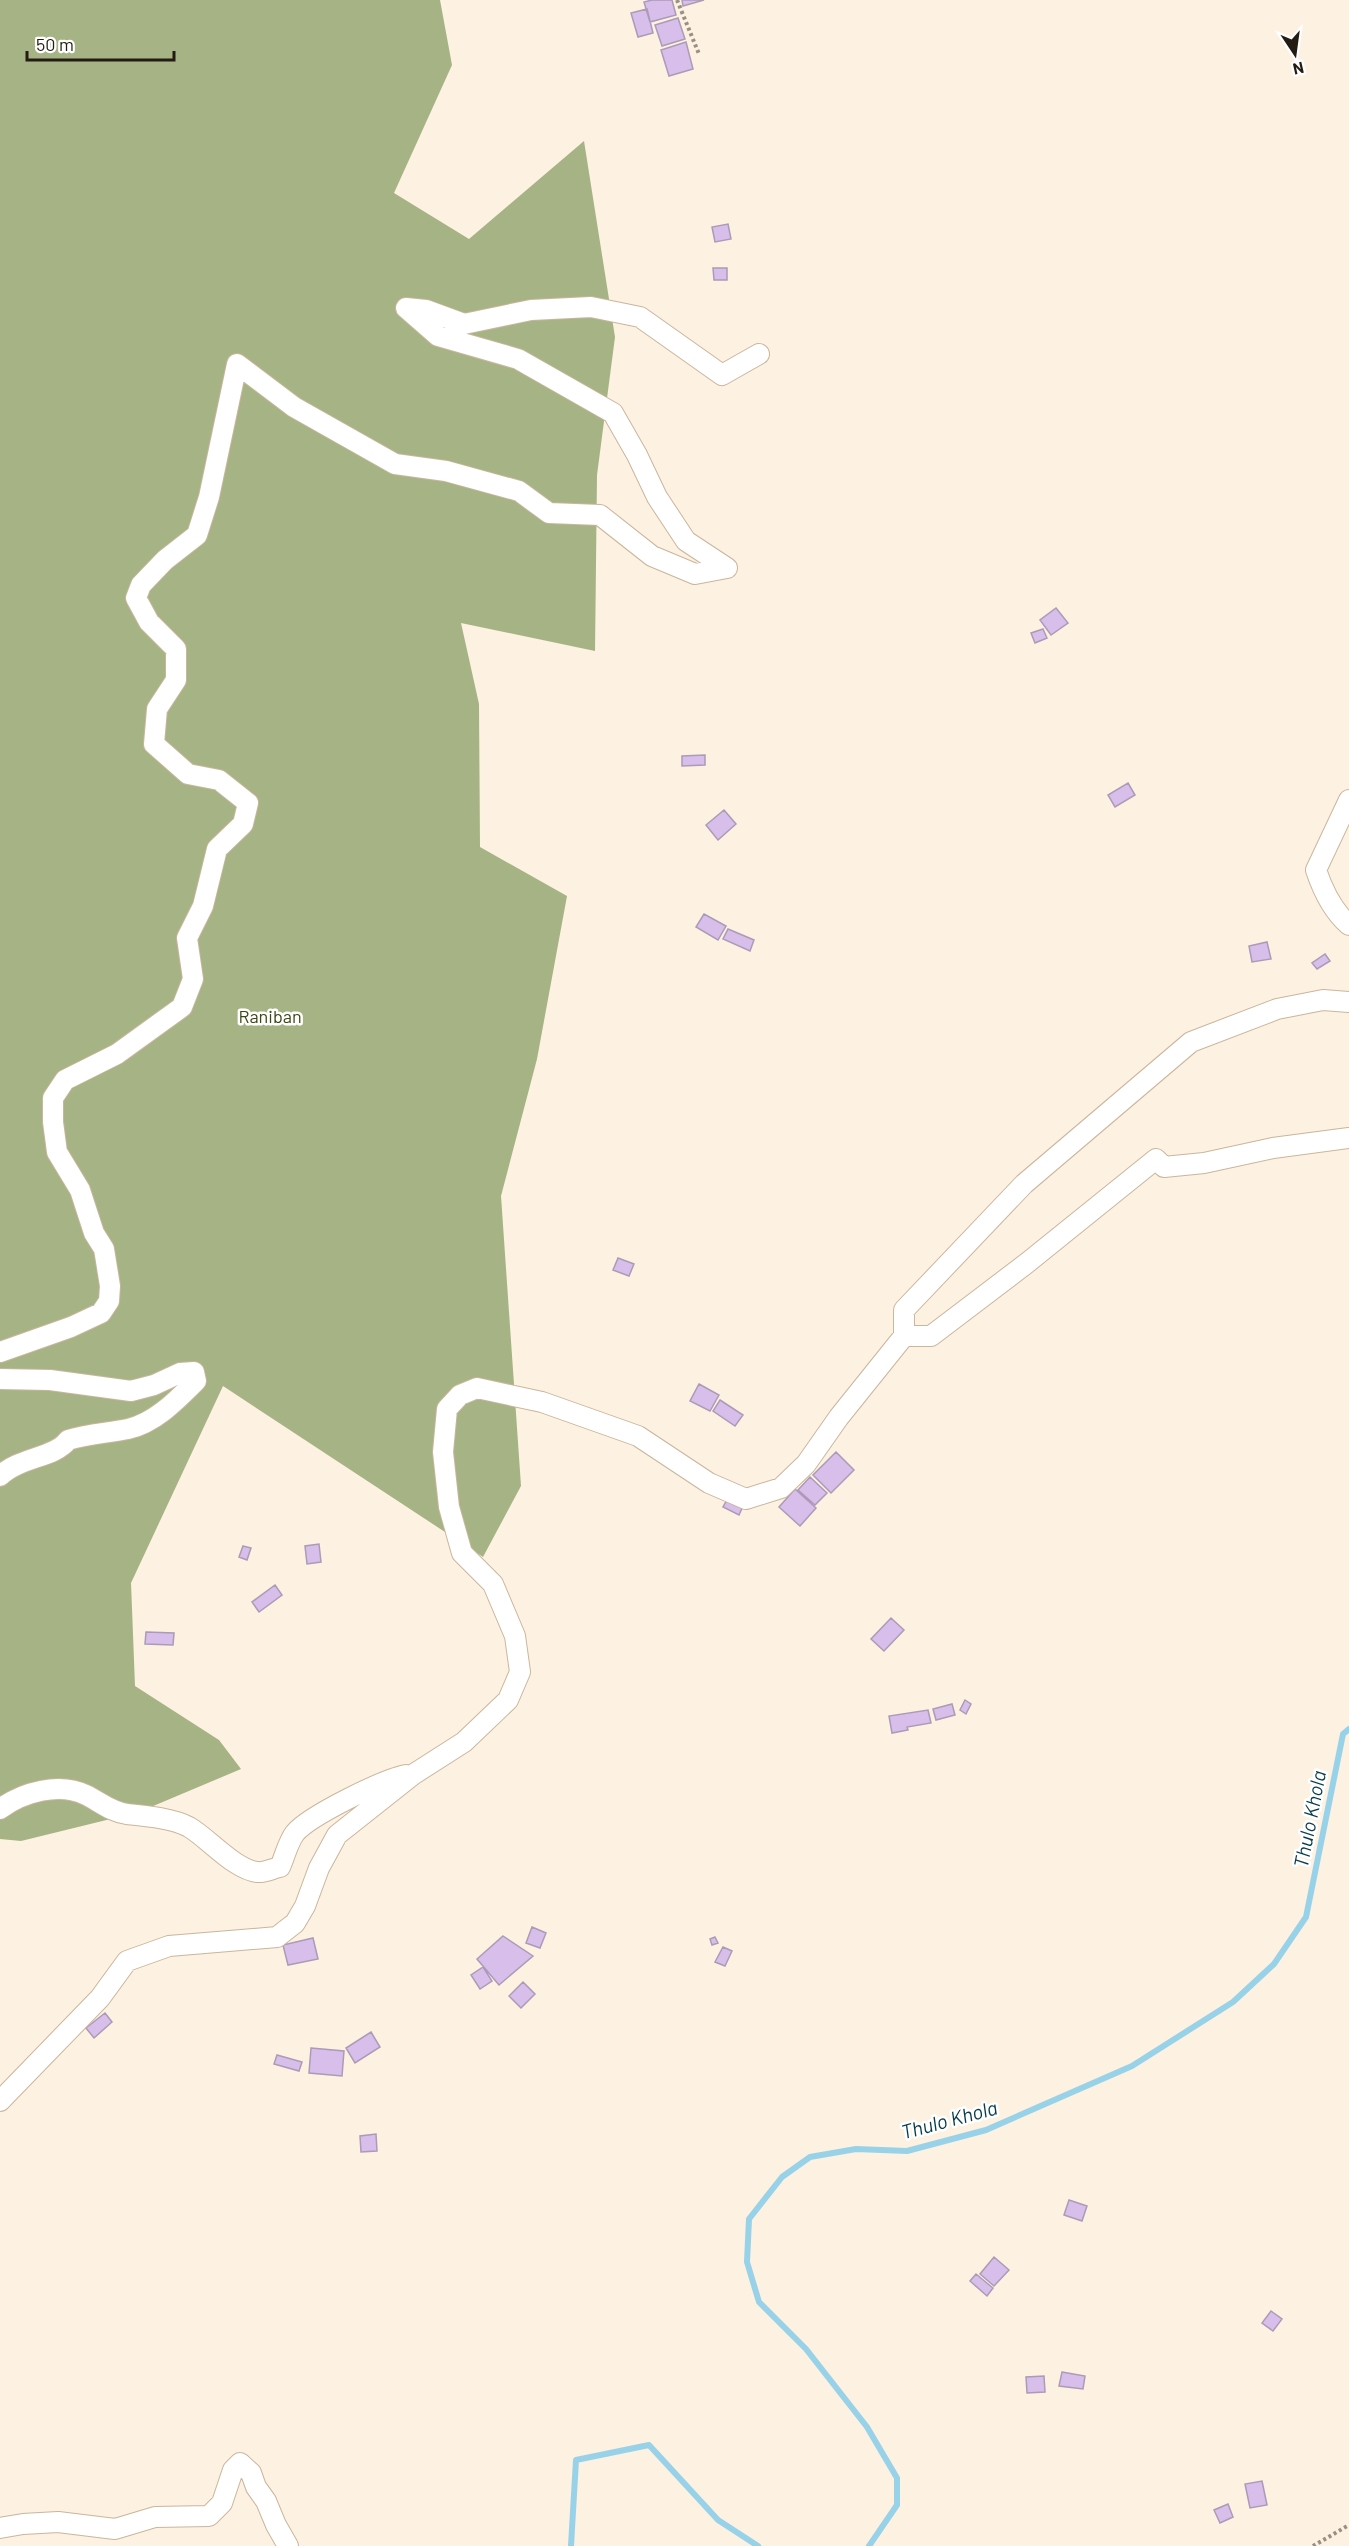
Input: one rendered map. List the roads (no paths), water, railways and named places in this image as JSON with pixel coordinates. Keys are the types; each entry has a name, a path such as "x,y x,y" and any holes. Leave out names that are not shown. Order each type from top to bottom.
{"street":[{"path":"0,1352 71,1327 101,1313 109,1301 111,1286 104,1249 94,1233 81,1190 57,1152 53,1098 65,1080 117,1054 182,1006 193,979 187,938 203,906 217,849 243,824 248,803 219,780 188,774 154,744 157,709 176,680 176,649 149,622 136,598 141,585 165,560 197,535 209,497 237,364 294,407 395,464 446,471 519,491 549,513 600,515 652,556 695,574 727,568 686,541 657,497 638,455 613,413 518,359 438,336 406,308 426,310 464,324 531,310 591,307 640,317 722,375 759,354"},
{"path":"1349,800 1316,870 1323,890 1340,917 1349,926"},
{"path":"0,2101 100,1998 127,1960 169,1946 277,1937 295,1923 305,1906 319,1868 338,1835 414,1774 464,1742 508,1700 520,1672 515,1636 493,1584 462,1553 449,1507 442,1452 447,1409 460,1395 477,1388 542,1402 638,1436 709,1483 746,1499 781,1488 806,1464 839,1417 904,1336 904,1310 969,1239 1024,1184 1191,1042 1277,1009 1323,1000 1349,1002"},
{"path":"904,1336 931,1336 1028,1263 1156,1159 1164,1167 1204,1163 1273,1148 1349,1138"},
{"path":"0,1379 50,1380 131,1391 154,1385 180,1373 194,1372 196,1381 176,1401 154,1417 131,1428 68,1440 61,1449 32,1457 8,1468 0,1476"},
{"path":"0,1809 11,1801 63,1787 85,1794 107,1808 188,1827 234,1862 257,1872 280,1867 296,1833 331,1808 393,1777 414,1774"},
{"path":"0,2528 57,2522 115,2529 155,2517 208,2516 222,2503 232,2470 240,2463 251,2473 256,2487 266,2501 288,2546"}],"waterway":[{"name":"Thulo Khola","path":"869,2546 897,2505 897,2478 867,2427 806,2349 759,2302 747,2262 749,2219 782,2177 810,2157 856,2149 907,2151 986,2130 1132,2066 1233,2002 1274,1964 1306,1917 1343,1734 1349,1729"},
{"name":"Thulo Khola","path":"571,2546 576,2460 649,2445 718,2520 758,2546"}],"park label":[{"name":"Raniban","path":"270,1016"}]}
